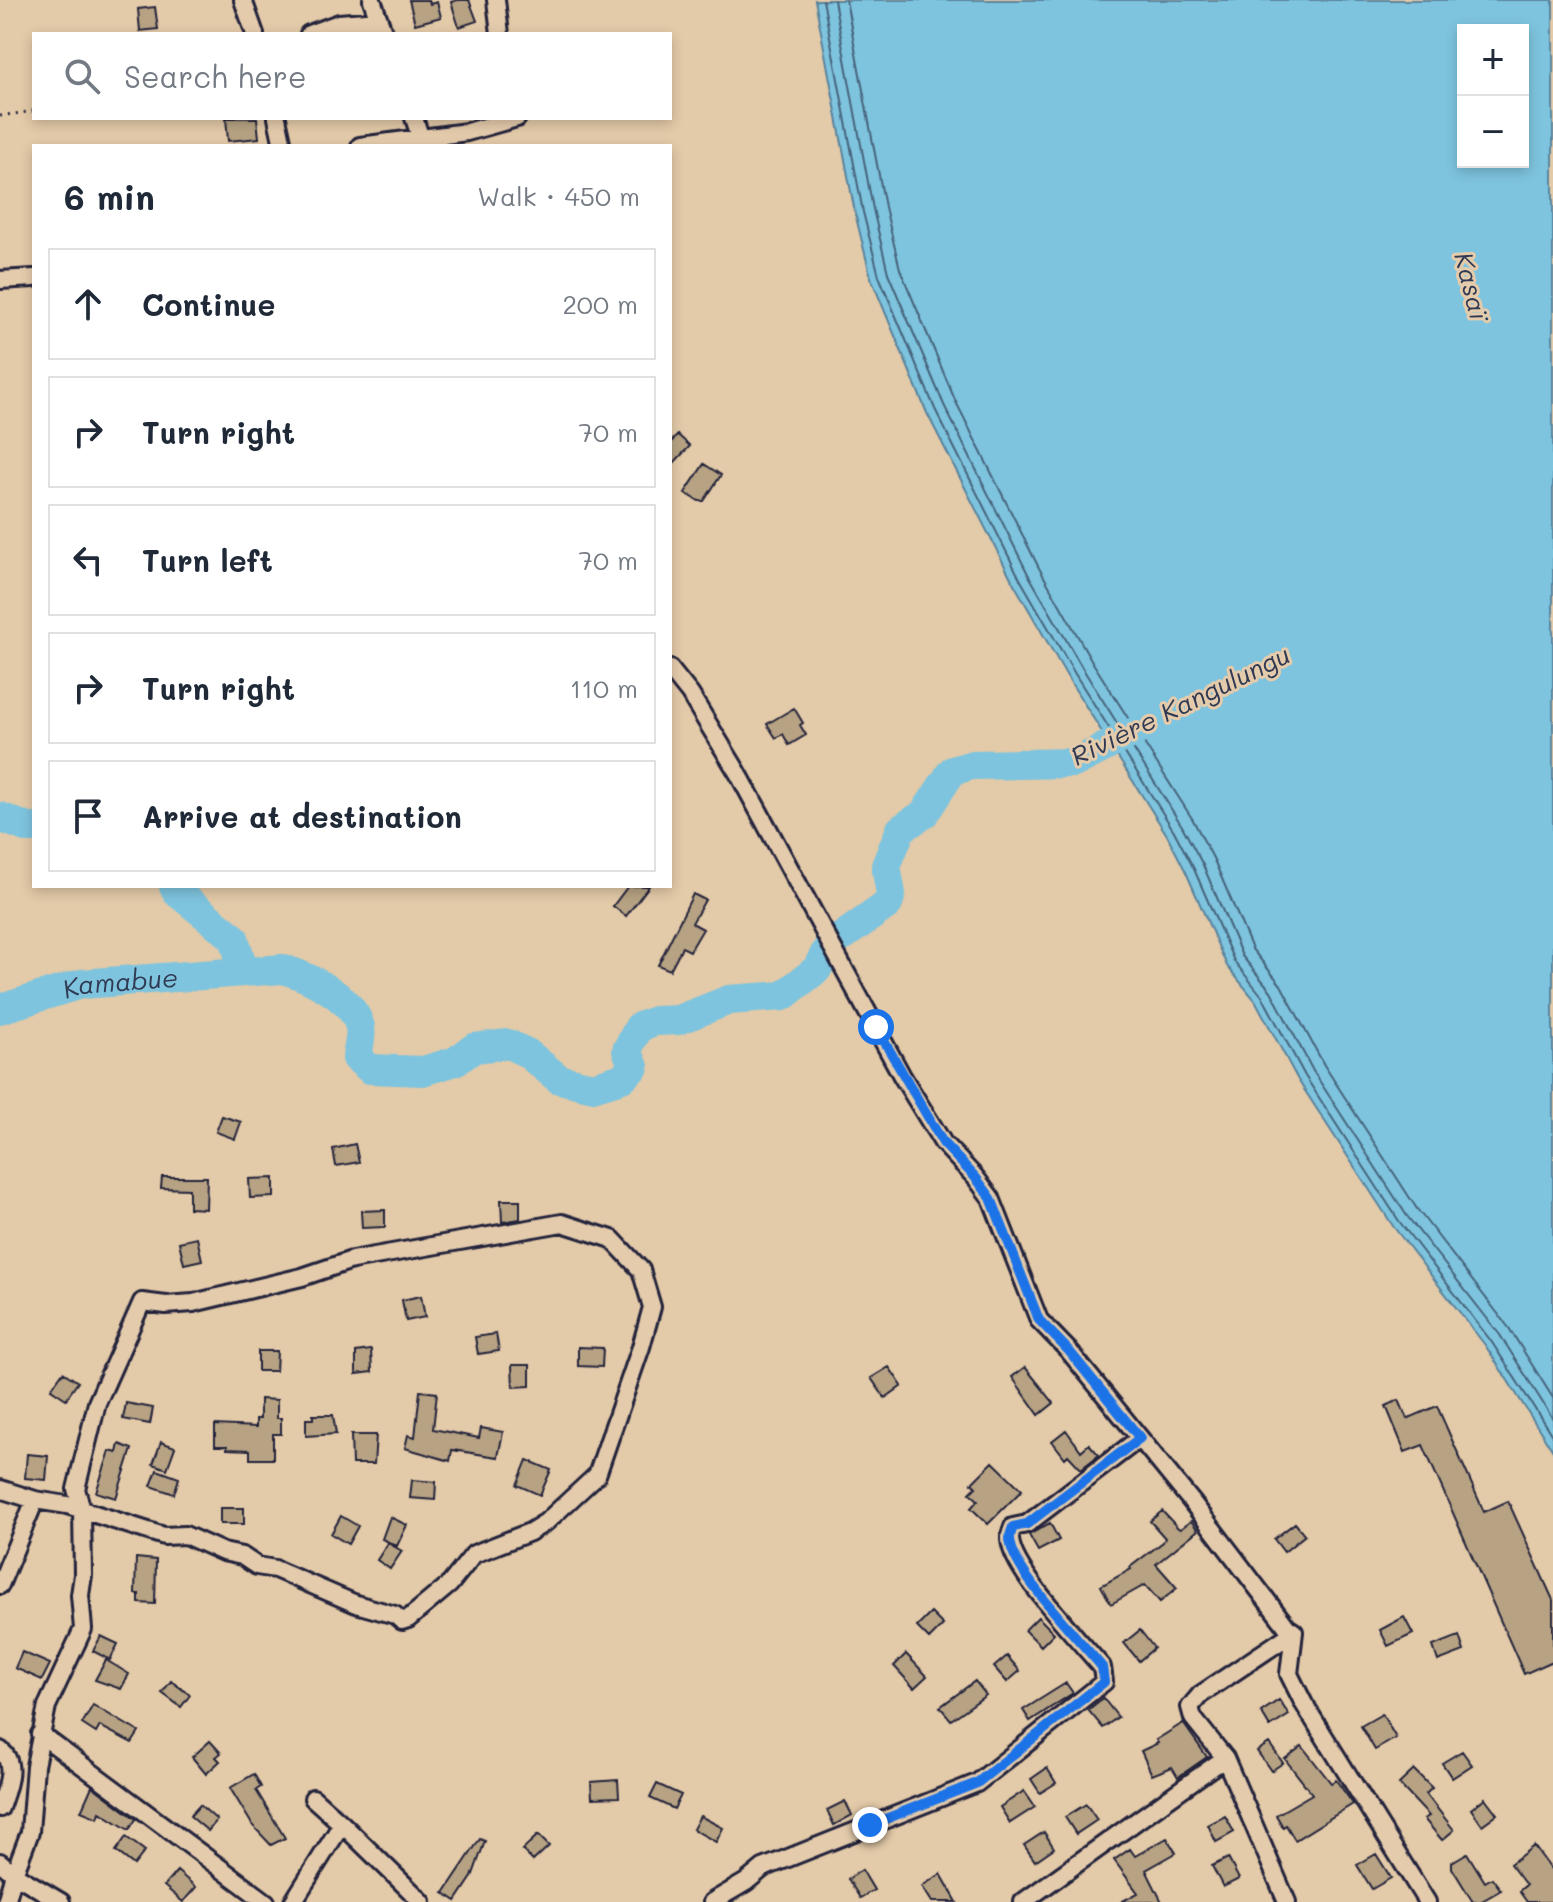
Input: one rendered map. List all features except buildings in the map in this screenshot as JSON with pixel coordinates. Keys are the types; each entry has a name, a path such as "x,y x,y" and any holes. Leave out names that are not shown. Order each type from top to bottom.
{"street":[{"path":"243,0 254,32"},
{"path":"314,32 339,23 382,27 372,0"},
{"path":"496,0 500,32"},
{"path":"277,120 283,144"},
{"path":"415,120 421,139"},
{"path":"377,144 467,132 510,120"},
{"path":"0,280 32,278"},
{"path":"672,672 690,694 738,773 902,1076 943,1143 991,1198 1039,1320 1069,1351 1294,1632"},
{"path":"0,1489 82,1510 164,1536 185,1535 356,1604 395,1615 402,1621 408,1619 450,1584 474,1554 530,1532 546,1522 597,1475 652,1307 641,1270 612,1239 562,1223 352,1260 291,1280 193,1303 166,1305 142,1302 97,1403 76,1489 82,1510 83,1575 80,1595 83,1629 47,1706 40,1734 30,1832 6,1902"},
{"path":"712,1902 763,1868 977,1783 1104,1682 1102,1667 1027,1576 1011,1549 1009,1536 1013,1527 1027,1524 1140,1438"},
{"path":"0,1585 35,1500"},
{"path":"1287,1902 1225,1758 1193,1718 1190,1707 1200,1695 1294,1632"},
{"path":"1294,1632 1289,1674 1304,1704 1427,1902"},
{"path":"40,1734 266,1902"},
{"path":"0,1750 11,1766 0,1808"},
{"path":"1023,1902 1225,1758"},
{"path":"313,1798 422,1902"},
{"path":"293,1902 342,1824"},
{"path":"0,1862 61,1902"}],"path":[{"path":"0,116 32,111"}],"water":[{"name":"Kasaï","path":"815,0 1553,0 1553,1451 1485,1345 1393,1226 1298,1080 1255,1000 1227,966 1167,835 1068,678 1013,582 927,413 871,278 855,213"}],"waterway":[{"name":"Rivière Kangulungu","path":"0,1009 81,984 283,969 317,983 349,1006 360,1027 357,1058 370,1069 423,1071 456,1061 474,1048 508,1044 527,1053 559,1079 593,1087 622,1078 634,1067 627,1050 639,1027 655,1021 678,1020 729,1000 783,996 817,969 829,946 888,904 891,894 886,866 901,829 924,814 952,771 972,765 1074,763 1146,726"},
{"path":"0,817 32,828"},
{"path":"175,888 234,938 244,972"}],"route":[{"path":"870,1825 977,1783 1104,1682 1102,1667 1027,1576 1011,1549 1009,1536 1013,1527 1027,1524 1140,1438 1069,1351 1039,1320 991,1198 943,1143 876,1027"}],"water label":[{"name":"Kamabue","path":"121,985"}]}
